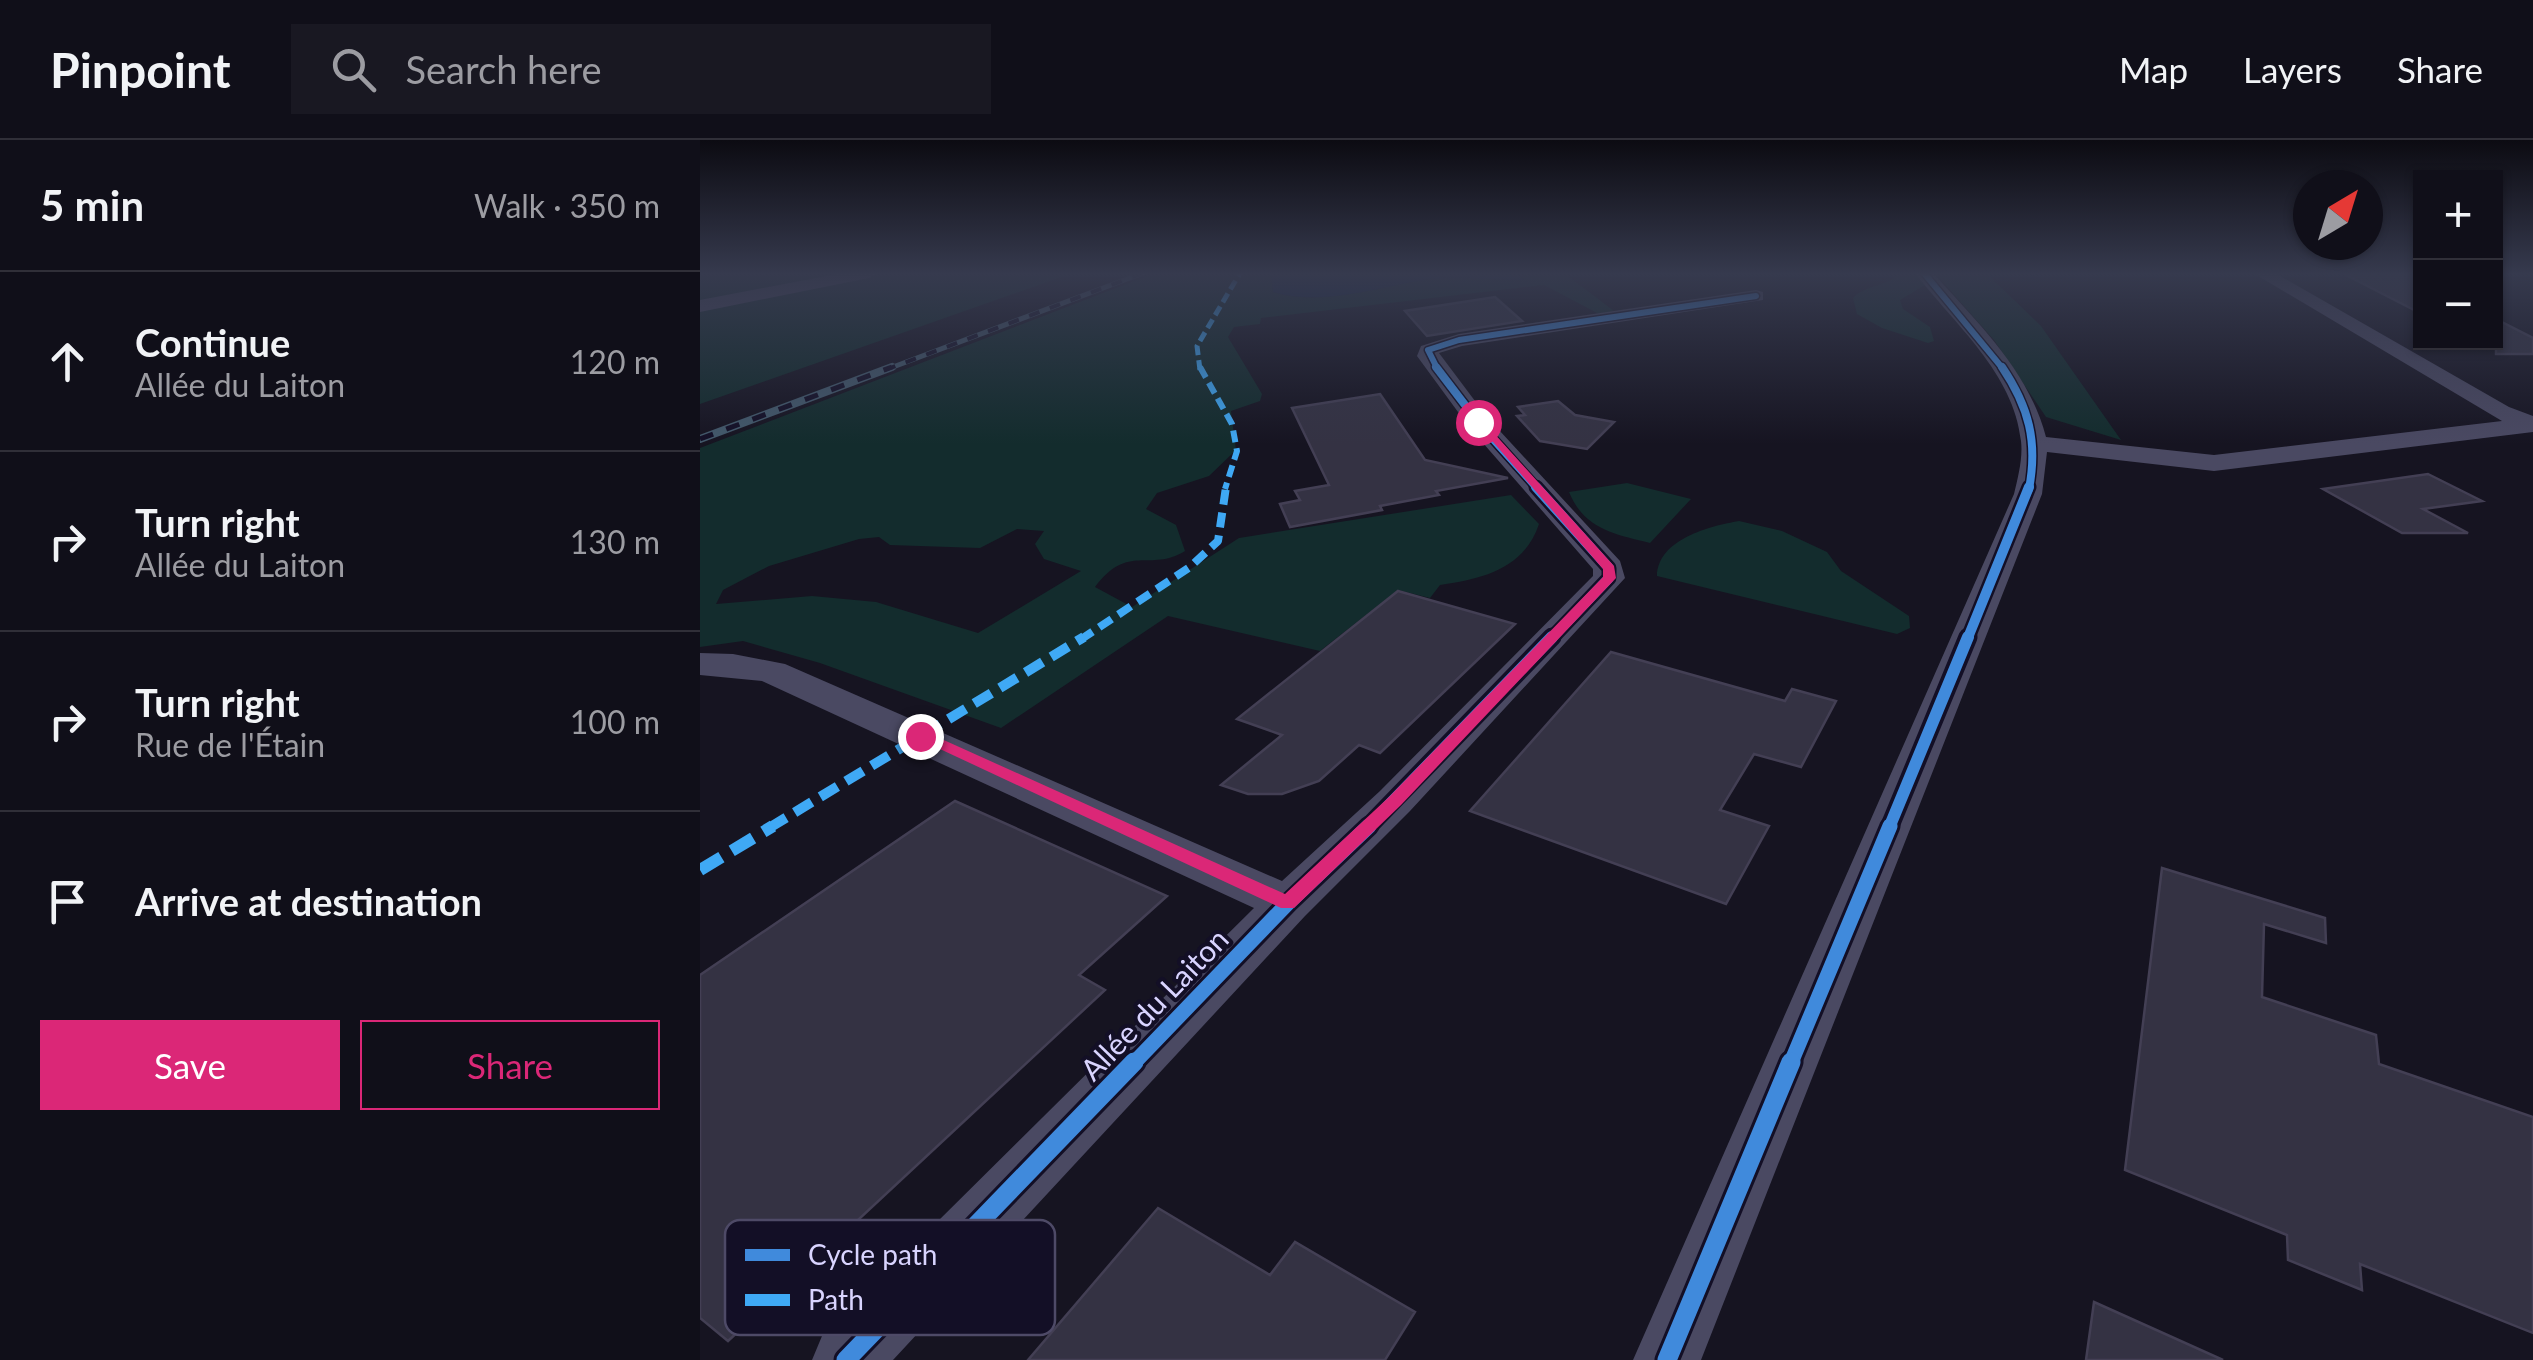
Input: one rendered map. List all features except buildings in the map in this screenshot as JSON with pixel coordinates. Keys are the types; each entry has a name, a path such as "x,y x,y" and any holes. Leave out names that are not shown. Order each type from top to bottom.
{"street":[{"name":"Allée du Laiton","path":"981,1220 1609,578 1609,568 1478,422 1428,356 1428,350 1459,340 1527,330"},
{"path":"1667,1360 2028,494 2035,443 2030,421 2017,390 1969,330"},
{"path":"2359,330 2500,412 2533,425"},
{"path":"2035,443 2214,463 2533,425"},
{"path":"700,664 733,664 772,672 1288,903"},
{"name":"Allée du Laiton","path":"846,1360 870,1335"}],"green space":[{"path":"700,330 911,330 700,404"},
{"path":"1007,330 1232,330 1228,337 1262,394 1260,401 1231,411 1236,450 1209,476 1157,493 1146,509 1176,525 1185,551 1161,560 1118,565 1095,587 1132,607 1239,538 1511,495 1539,524 1523,552 1500,569 1440,585 1430,598 1398,590 1320,651 1168,616 1001,728 820,663 743,641 700,647 700,448","holes":["1017,529 1044,531 1035,544 1044,559 1081,571 978,633 876,602 812,596 716,604 723,590 769,566 859,539 879,537 890,545 980,548"]},
{"path":"1888,330 1931,330 1934,341 1928,343"},
{"path":"1985,330 2044,330 2121,440 2046,417"},
{"path":"1627,483 1691,499 1650,543 1613,533 1592,522 1569,492"},
{"path":"1739,521 1782,531 1827,552 1841,571 1909,616 1910,628 1897,634 1657,576 1666,552 1676,544 1701,531"}],"railway":[{"path":"885,370 992,330"},
{"path":"700,439 892,367"}],"marked path":[{"path":"700,870 1081,639 1190,567 1218,541 1227,477 1237,451 1232,424 1200,369 1197,346 1206,330"}],"cycle path":[{"path":"981,1220 1609,578 1609,568 1478,422 1428,356 1428,350 1459,340 1527,330"},
{"path":"1667,1360 2028,494 2034,461 2029,417 2006,373 1972,330"},
{"path":"846,1360 870,1335"}],"route":[{"path":"920,736 1288,903 1395,801 1609,578 1609,568 1478,422"}]}
